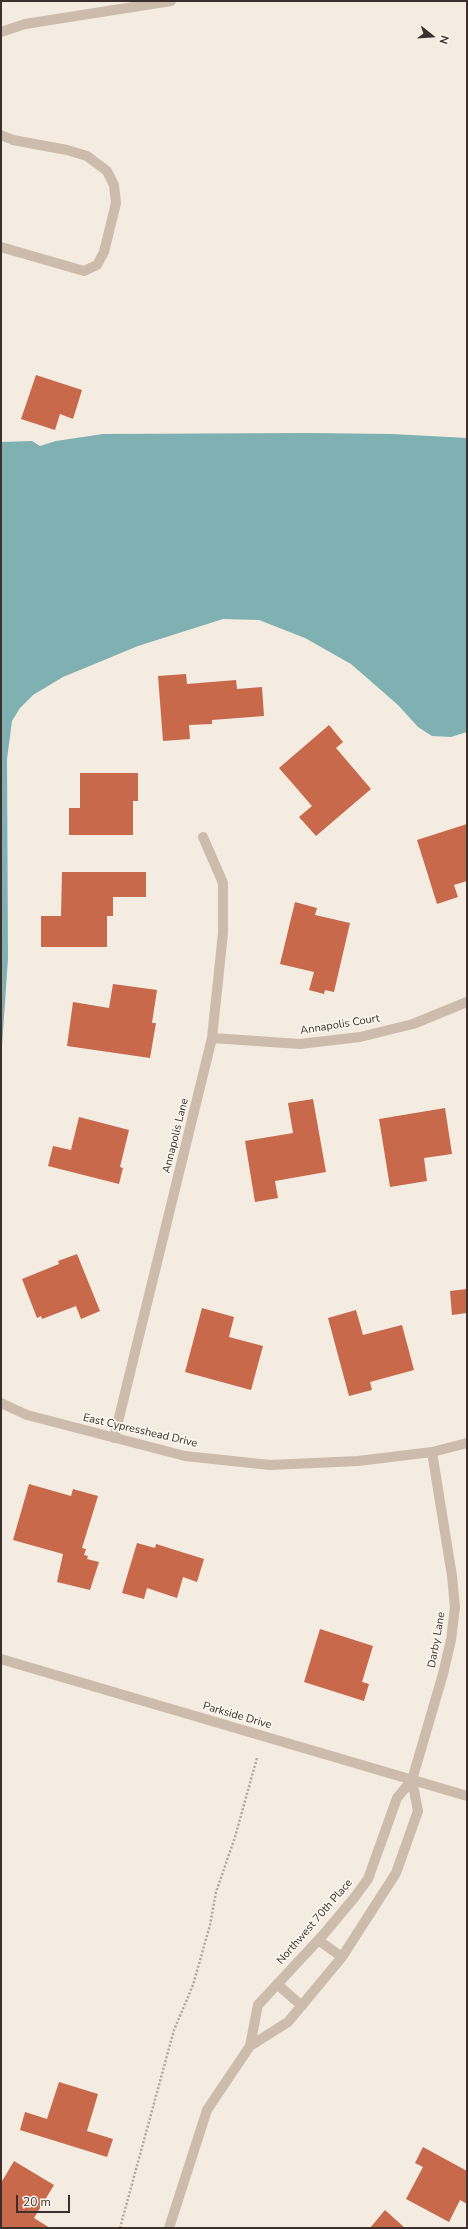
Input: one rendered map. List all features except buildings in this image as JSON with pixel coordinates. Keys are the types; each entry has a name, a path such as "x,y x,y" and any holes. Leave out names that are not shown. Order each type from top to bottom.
{"street":[{"path":"1,32 25,24 171,1"},
{"path":"1,135 13,140 68,150 87,156 107,171 114,185 116,203 104,252 97,265 84,271 1,247"},
{"name":"Annapolis Lane","path":"114,1438 212,1038 223,933 223,883 203,837"},
{"name":"Annapolis Court","path":"212,1038 300,1044 360,1037 413,1024 467,1002"},
{"name":"East Cypresshead Drive","path":"1,1403 27,1415 185,1456 270,1465 358,1462 432,1452 467,1443"},
{"name":"Darby Lane","path":"412,1780 443,1674 451,1640 454,1607 452,1576 432,1452"},
{"name":"Parkside Drive","path":"1,1659 467,1796"},
{"name":"Northwest 70th Place","path":"169,2228 207,2110 250,2046 258,2005 318,1940 354,1898 368,1879 397,1798 412,1780"},
{"name":"Northwest 70th Place","path":"250,2046 288,2022 302,2006 342,1957 396,1873 418,1811 412,1780"},
{"path":"318,1940 342,1957"},
{"path":"277,1984 302,2006"}],"path":[{"path":"120,2228 174,2030 193,1985 210,1925 216,1892 235,1837 257,1758"}],"water":[{"path":"103,434 392,434 467,438 467,732 451,737 432,736 418,727 398,705 351,664 305,638 259,620 223,619 138,646 63,677 33,695 20,708 12,721 7,759 8,958 1,1061 1,442 32,441 40,446 56,441"}]}
